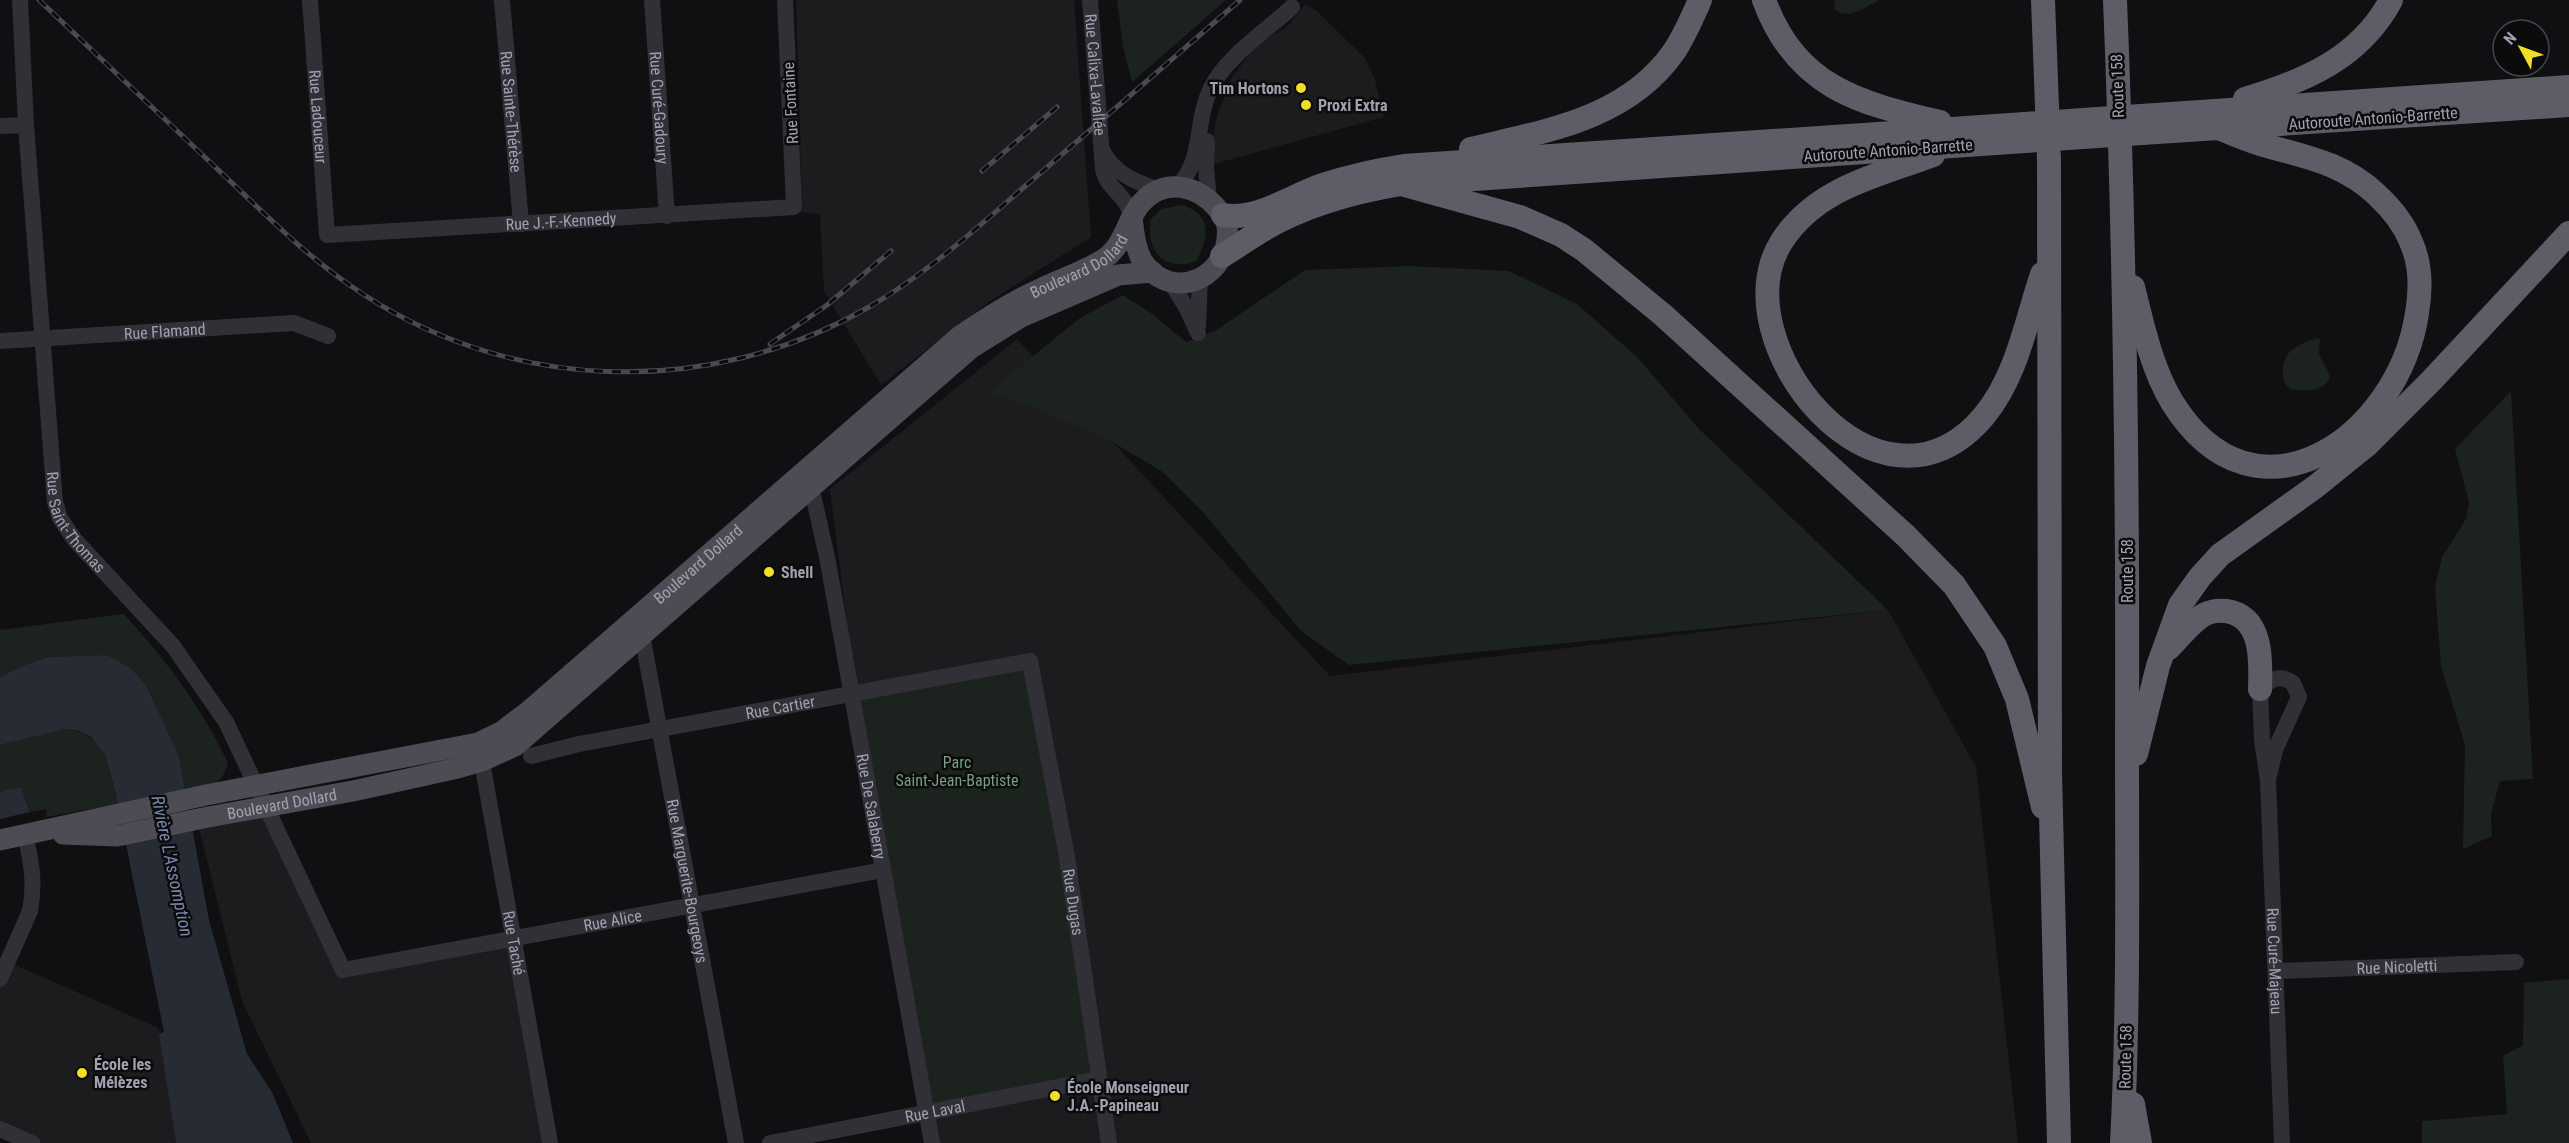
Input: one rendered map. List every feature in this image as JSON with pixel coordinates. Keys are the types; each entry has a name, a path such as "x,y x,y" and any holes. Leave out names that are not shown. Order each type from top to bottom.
{"highway":[{"path":"1403,175 1555,130 1589,118 1617,103 1641,87 1665,63 1683,35 1700,0"},
{"path":"1764,0 1773,21 1791,50 1836,89 1878,107 1962,137"},
{"path":"2043,0 2049,160 2052,835 2058,1143"},
{"name":"Route 158","path":"2115,0 2122,244 2127,792 2126,1060 2122,1143"},
{"path":"2116,56 2132,0"},
{"path":"2210,119 2332,64 2369,32 2391,0"},
{"name":"Autoroute Antonio-Barrette","path":"1216,207 1247,216 1328,183 1367,172 1403,175 2025,133 2569,87"},
{"name":"Autoroute Antonio-Barrette","path":"2210,119 2569,105"},
{"path":"2122,244 2146,341 2161,380 2184,420 2214,449 2232,459 2259,467 2299,464 2339,445 2374,411 2400,370 2416,322 2419,273 2415,251 2406,232 2378,196 2343,170 2313,158 2266,146 2210,119"},
{"path":"1962,137 1854,182 1832,194 1797,222 1778,249 1769,274 1770,317 1786,364 1799,387 1814,407 1849,439 1880,452 1920,454 1960,437 1984,415 2009,376 2049,255"},
{"path":"1403,175 1520,217 1561,235 1584,250 1655,308 1926,555 1971,608 2000,657 2017,699 2034,775 2052,835"},
{"name":"Autoroute Antonio-Barrette","path":"1222,256 1261,231 1296,213 1403,175"},
{"path":"2127,792 2151,688 2180,605 2207,568 2230,548 2345,464 2373,440 2569,233"},
{"path":"2163,654 2199,617 2213,612 2231,612 2248,624 2257,636 2260,656 2260,689"},
{"path":"2126,1060 2140,1143"}],"main road":[{"path":"1168,188 1197,191 1216,207 1227,228 1222,256 1216,267 1200,279 1189,282 1162,277 1139,254 1132,218 1143,201 1168,188"},
{"name":"Boulevard Dollard","path":"32,835 206,795 515,746 636,628 803,482 934,357 972,328 1027,295 1106,258 1119,245 1132,218"},
{"name":"Boulevard Dollard","path":"803,482 947,367 1001,328 1031,312 1118,275 1162,277"},
{"name":"Boulevard Dollard","path":"32,835 117,836 353,791 480,752"},
{"path":"0,840 32,835"}],"street":[{"name":"Rue Saint-Thomas","path":"20,0 43,338 56,502 60,518 74,539 172,646 226,723 343,970"},
{"name":"Rue Ladouceur","path":"310,0 327,235"},
{"name":"Rue Sainte-Thérèse","path":"502,0 521,224"},
{"name":"Rue Curé-Gadoury","path":"652,0 667,216"},
{"name":"Rue Fontaine","path":"785,0 794,207"},
{"name":"Rue Calixa-Lavallée","path":"1090,0 1104,175 1126,200 1132,218"},
{"path":"1168,188 1188,174 1195,160 1199,124 1209,91 1221,72 1292,7"},
{"path":"1216,207 1206,168 1210,120 1218,96 1239,55"},
{"path":"0,126 27,125"},
{"name":"Rue Calixa-Lavallée","path":"1102,149 1111,164 1122,174 1168,188"},
{"name":"Rue J.-F.-Kennedy","path":"327,235 794,207"},
{"path":"1162,277 1190,314 1197,333 1200,279"},
{"name":"Rue Flamand","path":"0,341 294,323 328,336"},
{"name":"Rue De Salaberry","path":"803,482 814,499 828,562 932,1143"},
{"name":"Rue Marguerite-Bourgeoys","path":"636,628 659,729 735,1143"},
{"name":"Rue Cartier","path":"531,756 579,744 1030,661"},
{"name":"Rue Dugas","path":"1030,661 1067,857 1108,1143"},
{"name":"Rue Curé-Majeau","path":"2268,780 2275,750 2299,697 2293,683 2282,678 2271,680 2260,689 2262,740 2268,780 2282,1143"},
{"name":"Rue Taché","path":"480,752 550,1143"},
{"path":"0,979 30,911 33,868 32,835"},
{"name":"Rue Alice","path":"343,970 883,870"},
{"name":"Rue Nicoletti","path":"2277,970 2516,962"},
{"name":"Rue Laval","path":"770,1143 1099,1079"},
{"path":"0,1129 32,1143"}],"shaded area":[{"path":"796,0 1074,0 1091,237 990,301 881,385 824,291 820,215 802,212"},
{"path":"1305,4 1317,11 1365,58 1375,80 1384,117 1214,164 1212,153 1216,119 1231,79 1250,53 1267,38 1288,26"},
{"path":"1017,339 1330,676 1888,610 1976,767 2018,1143 1113,1143 1033,657 855,688 830,489"},
{"path":"265,811 341,975 509,947 543,1143 311,1143 242,1001 199,828"},
{"name":"École les Mélèzes","path":"8,962 159,1028 176,1143 32,1143 0,1129 0,979"},
{"name":"École Monseigneur J.A.-Papineau","path":"1099,1079 1109,1143 932,1143 926,1112"}],"green space":[{"path":"1117,0 1226,0 1132,82 1123,47"},
{"path":"1835,0 1879,0 1856,12 1845,14 1834,8"},
{"path":"1182,205 1199,215 1206,228 1204,244 1196,261 1176,264 1164,260 1155,251 1151,238 1150,220 1161,209"},
{"path":"1409,266 1509,271 1577,304 1638,358 1700,430 1888,610 1349,665 1301,631 1203,512 1163,472 1107,439 1031,406 989,392 1080,318 1123,295 1152,314 1186,342 1215,331 1305,270"},
{"path":"2317,338 2320,339 2319,354 2330,376 2328,381 2314,390 2290,389 2283,377 2284,361 2290,351"},
{"path":"2511,391 2533,779 2500,781 2491,814 2492,836 2463,849 2465,745 2441,666 2435,588 2442,557 2466,519 2469,502 2455,449"},
{"path":"124,614 182,684 218,742 228,763 222,777 217,782 207,786 185,788 179,756 146,685 107,655 48,657 0,677 0,630"},
{"name":"Parc Saint-Jean-Baptiste","path":"1030,661 1099,1079 926,1112 851,695"},
{"path":"66,729 88,737 101,748 105,754 118,804 46,817 47,809 30,812 21,787 0,792 0,745"},
{"path":"2569,979 2569,1143 2422,1143 2422,1121 2507,1114 2503,1056 2523,1045 2524,983"}],"water":[{"name":"Rivière L'Assomption","path":"107,655 130,668 146,685 179,756 209,920 247,1054 272,1092 293,1143 176,1143 159,1034 164,1032 116,795 105,754 91,737 66,729 0,745 0,677 48,657"},
{"path":"21,787 30,812 0,819 0,792"}],"railway":[{"path":"39,0 274,223 351,286 411,321 474,348 539,364 607,372 674,369 741,358 807,337 869,307 891,294 953,248 1240,0"},
{"path":"982,171 1057,107"},
{"path":"770,344 827,305 891,251"}],"place":[{"name":"Tim Hortons","path":"1301,88"},
{"name":"Proxi Extra","path":"1306,105"},
{"name":"Shell","path":"769,572"},
{"name":"École les Mélèzes","path":"82,1073"},
{"name":"École Monseigneur J.A.-Papineau","path":"1055,1096"}]}
